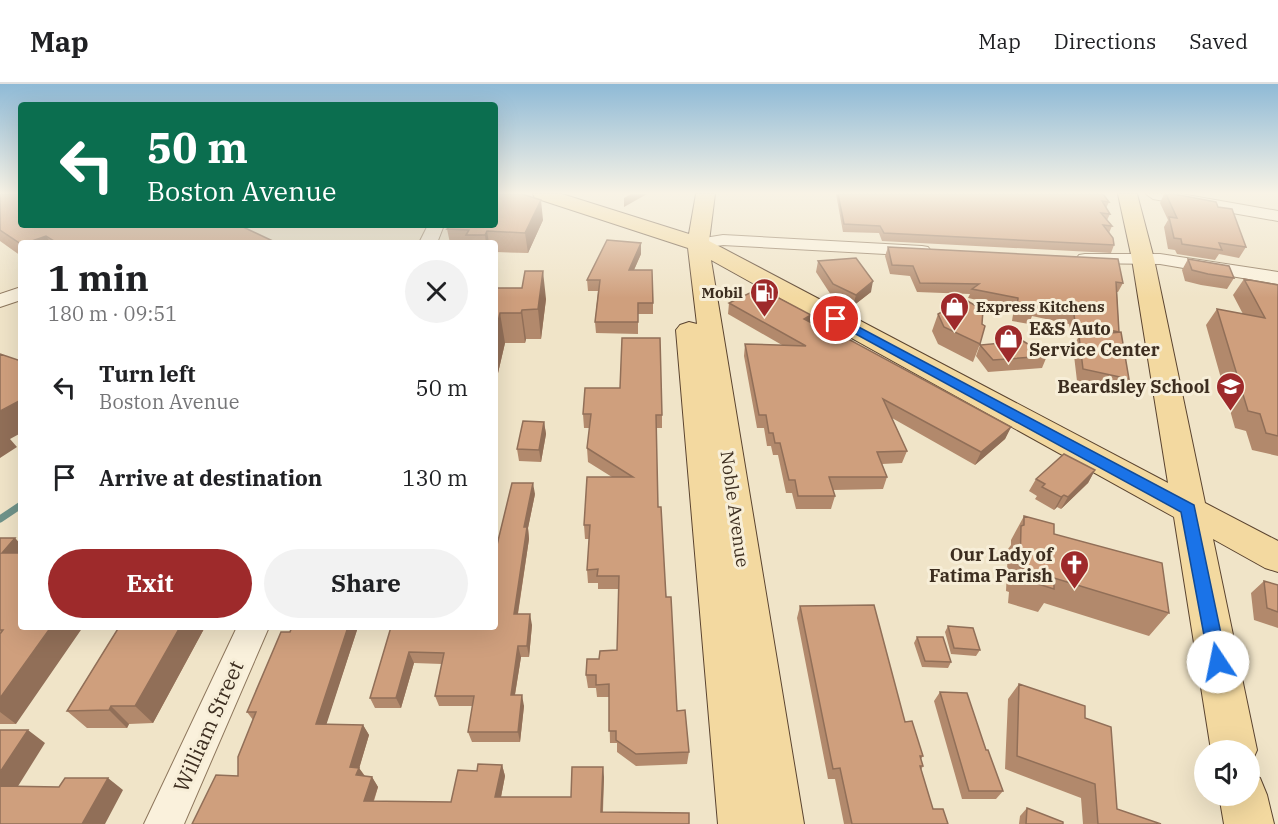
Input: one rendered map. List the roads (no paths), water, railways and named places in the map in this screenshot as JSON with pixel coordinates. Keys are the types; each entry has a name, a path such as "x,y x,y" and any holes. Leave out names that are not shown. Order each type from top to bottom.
{"main road":[{"path":"650,229 689,241 1278,558"},
{"name":"Noble Avenue","path":"689,229 743,824"},
{"name":"Noble Avenue","path":"689,241 701,229"},
{"path":"1135,229 1232,740"},
{"name":"Noble Avenue","path":"689,241 779,824"},
{"path":"1245,806 1249,824"}],"street":[{"path":"689,241 944,252"},
{"path":"1073,258 1160,259 1278,278"},
{"path":"0,301 18,295"},
{"name":"William Street","path":"164,824 252,630"}],"waterway":[{"path":"0,519 18,507"}],"place":[{"name":"Mobil","path":"764,318"},
{"name":"Express Kitchens","path":"955,332"},
{"name":"E&S Auto Service Center","path":"1008,364"},
{"name":"Beardsley School","path":"1231,412"},
{"name":"Our Lady of Fatima Parish","path":"1074,590"}]}
